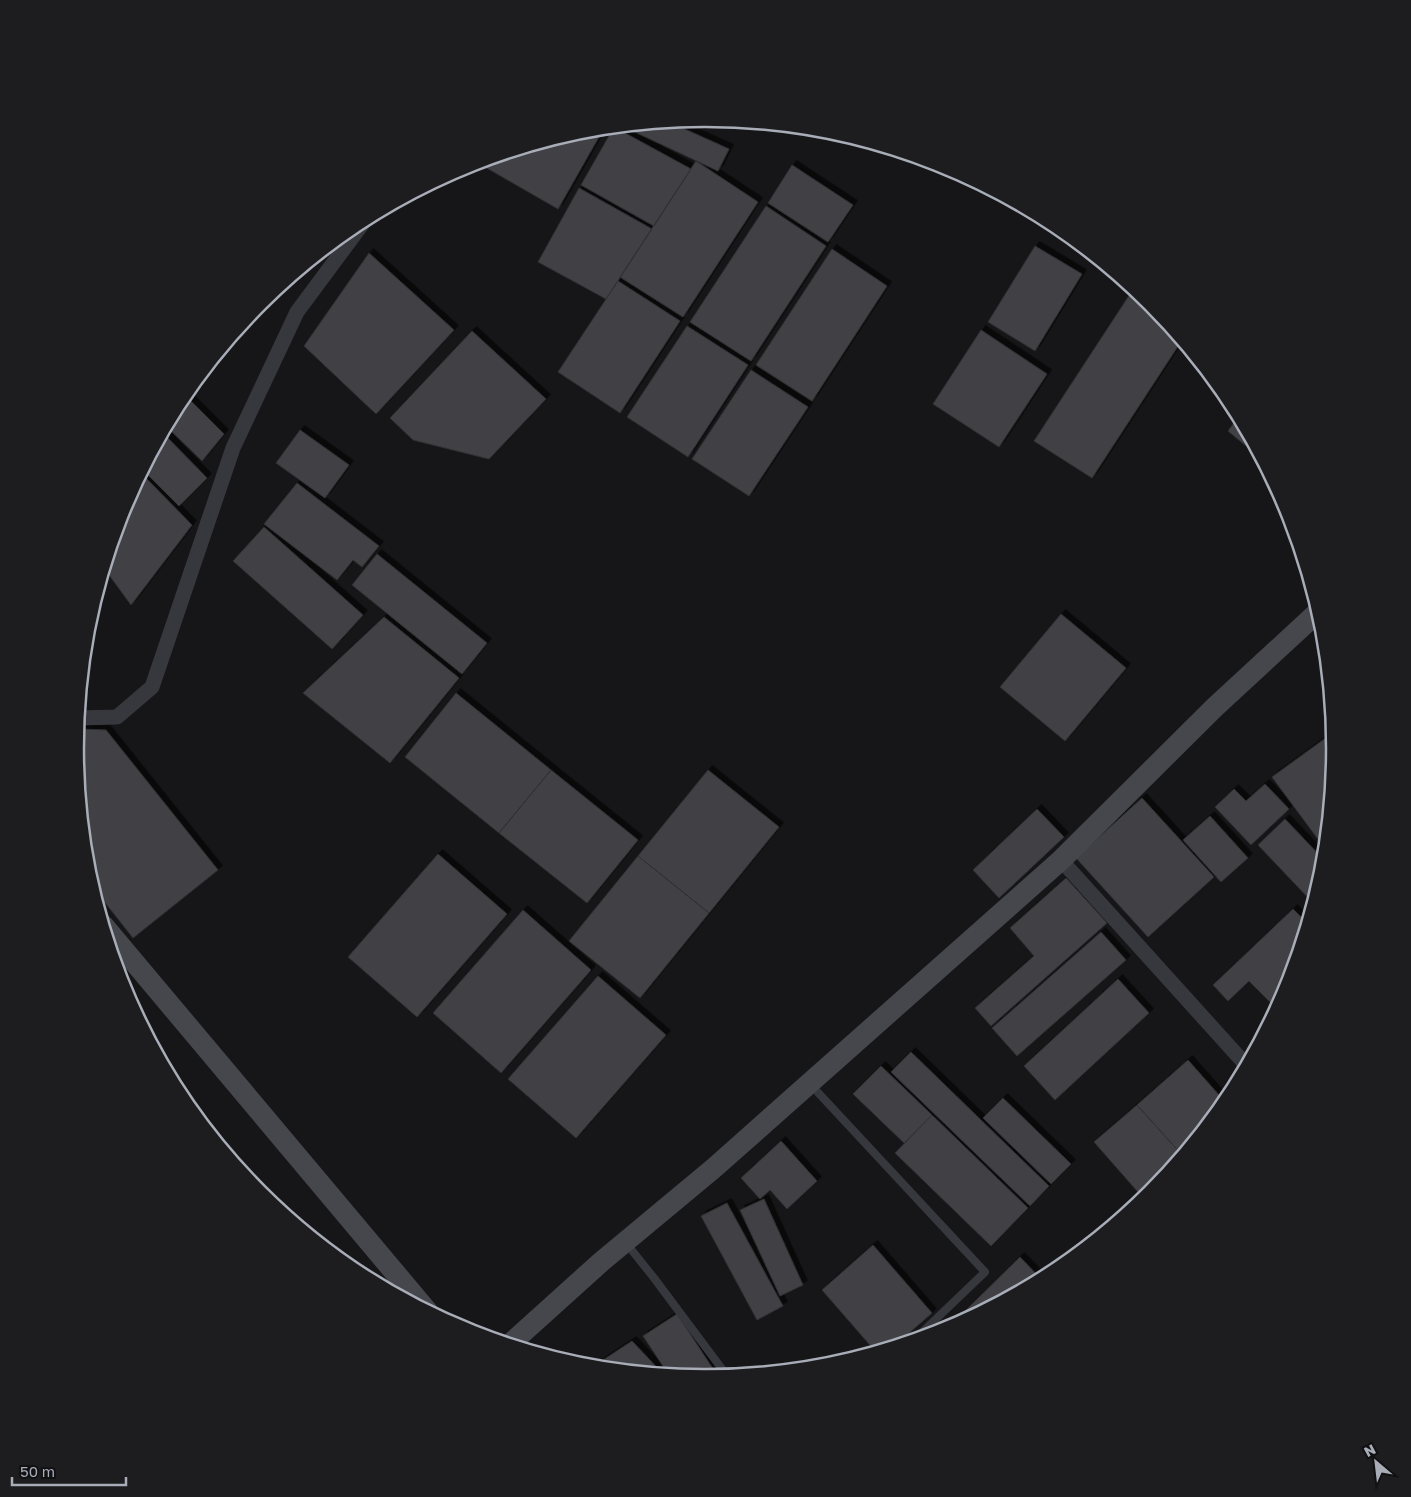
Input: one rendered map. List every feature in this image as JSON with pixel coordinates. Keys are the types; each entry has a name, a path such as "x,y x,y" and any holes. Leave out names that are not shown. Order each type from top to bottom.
{"street":[{"path":"85,718 117,717 152,687 233,448 297,312 351,238"},
{"path":"515,1340 625,1242 714,1168 1061,860 1215,707 1313,617"},
{"path":"1061,860 1243,1061"},
{"path":"114,938 417,1298"}],"lane":[{"path":"810,1083 985,1272 925,1330"},
{"path":"625,1242 722,1370"}],"building":[{"path":"681,128 729,149 718,171 633,131"},
{"path":"623,132 691,169 654,226 581,185 610,134"},
{"path":"599,136 558,209 486,167 545,148"},
{"path":"696,161 758,202 683,317 620,277"},
{"path":"792,165 853,205 828,242 768,203"},
{"path":"579,188 652,229 606,299 538,262"},
{"path":"766,206 826,246 751,361 690,322"},
{"path":"1035,246 1082,274 1035,351 988,322"},
{"path":"832,249 887,286 812,401 756,365"},
{"path":"369,253 454,330 376,414 304,346"},
{"path":"618,281 680,321 620,413 558,372"},
{"path":"1130,295 1178,345 1092,478 1034,441"},
{"path":"687,326 748,365 688,457 627,417"},
{"path":"981,330 1047,374 999,447 933,404"},
{"path":"472,331 546,399 489,459 413,440 390,418"},
{"path":"751,370 808,407 749,496 692,459"},
{"path":"191,401 224,434 202,461 171,431"},
{"path":"1234,422 1250,449 1228,431"},
{"path":"300,430 349,465 325,498 276,463"},
{"path":"167,437 207,478 179,506 148,475"},
{"path":"146,478 192,525 131,605 109,575 131,511"},
{"path":"297,483 379,546 362,567 353,560 337,580 264,524"},
{"path":"264,527 363,615 332,649 233,561"},
{"path":"377,554 487,643 462,674 352,585"},
{"path":"1061,614 1126,668 1065,741 1000,687"},
{"path":"384,617 459,678 390,763 303,693"},
{"path":"456,693 551,770 499,833 405,757"},
{"path":"84,729 106,730 218,870 133,938 103,900 89,830 85,789"},
{"path":"1327,737 1326,789 1320,842 1272,777"},
{"path":"551,770 638,840 587,903 499,833"},
{"path":"708,770 779,827 709,913 638,856"},
{"path":"1265,784 1289,809 1251,845 1215,807 1234,789 1246,801"},
{"path":"1142,798 1214,877 1148,937 1076,858"},
{"path":"1037,809 1064,837 999,898 973,870"},
{"path":"1210,816 1248,858 1221,882 1183,840"},
{"path":"1285,819 1318,854 1308,898 1258,845"},
{"path":"438,854 507,914 417,1017 348,957"},
{"path":"638,856 709,913 640,998 569,941"},
{"path":"1066,878 1107,923 991,1026 975,1008 1034,956 1010,928"},
{"path":"1293,909 1303,919 1294,948 1272,1004 1249,981 1228,1001 1213,985"},
{"path":"523,910 591,970 501,1073 433,1013"},
{"path":"1101,932 1126,960 1017,1056 992,1028"},
{"path":"598,976 666,1035 576,1138 508,1079"},
{"path":"1118,979 1149,1013 1055,1100 1024,1066"},
{"path":"911,1052 1049,1186 1030,1206 891,1072"},
{"path":"1188,1060 1220,1097 1199,1127 1179,1151 1137,1105"},
{"path":"881,1066 932,1115 904,1143 853,1094"},
{"path":"1003,1098 1071,1164 1051,1184 983,1118"},
{"path":"1137,1105 1179,1151 1139,1193 1094,1142"},
{"path":"932,1115 1028,1208 991,1246 895,1153"},
{"path":"781,1141 817,1181 787,1209 770,1190 760,1199 741,1178"},
{"path":"764,1199 803,1285 780,1296 740,1210"},
{"path":"727,1203 783,1306 757,1320 701,1216"},
{"path":"873,1245 932,1313 904,1337 872,1347 822,1290"},
{"path":"1020,1257 1036,1274 1016,1287 962,1314"},
{"path":"677,1314 714,1370 665,1369 643,1336"},
{"path":"632,1341 658,1368 624,1365 602,1361"}]}
